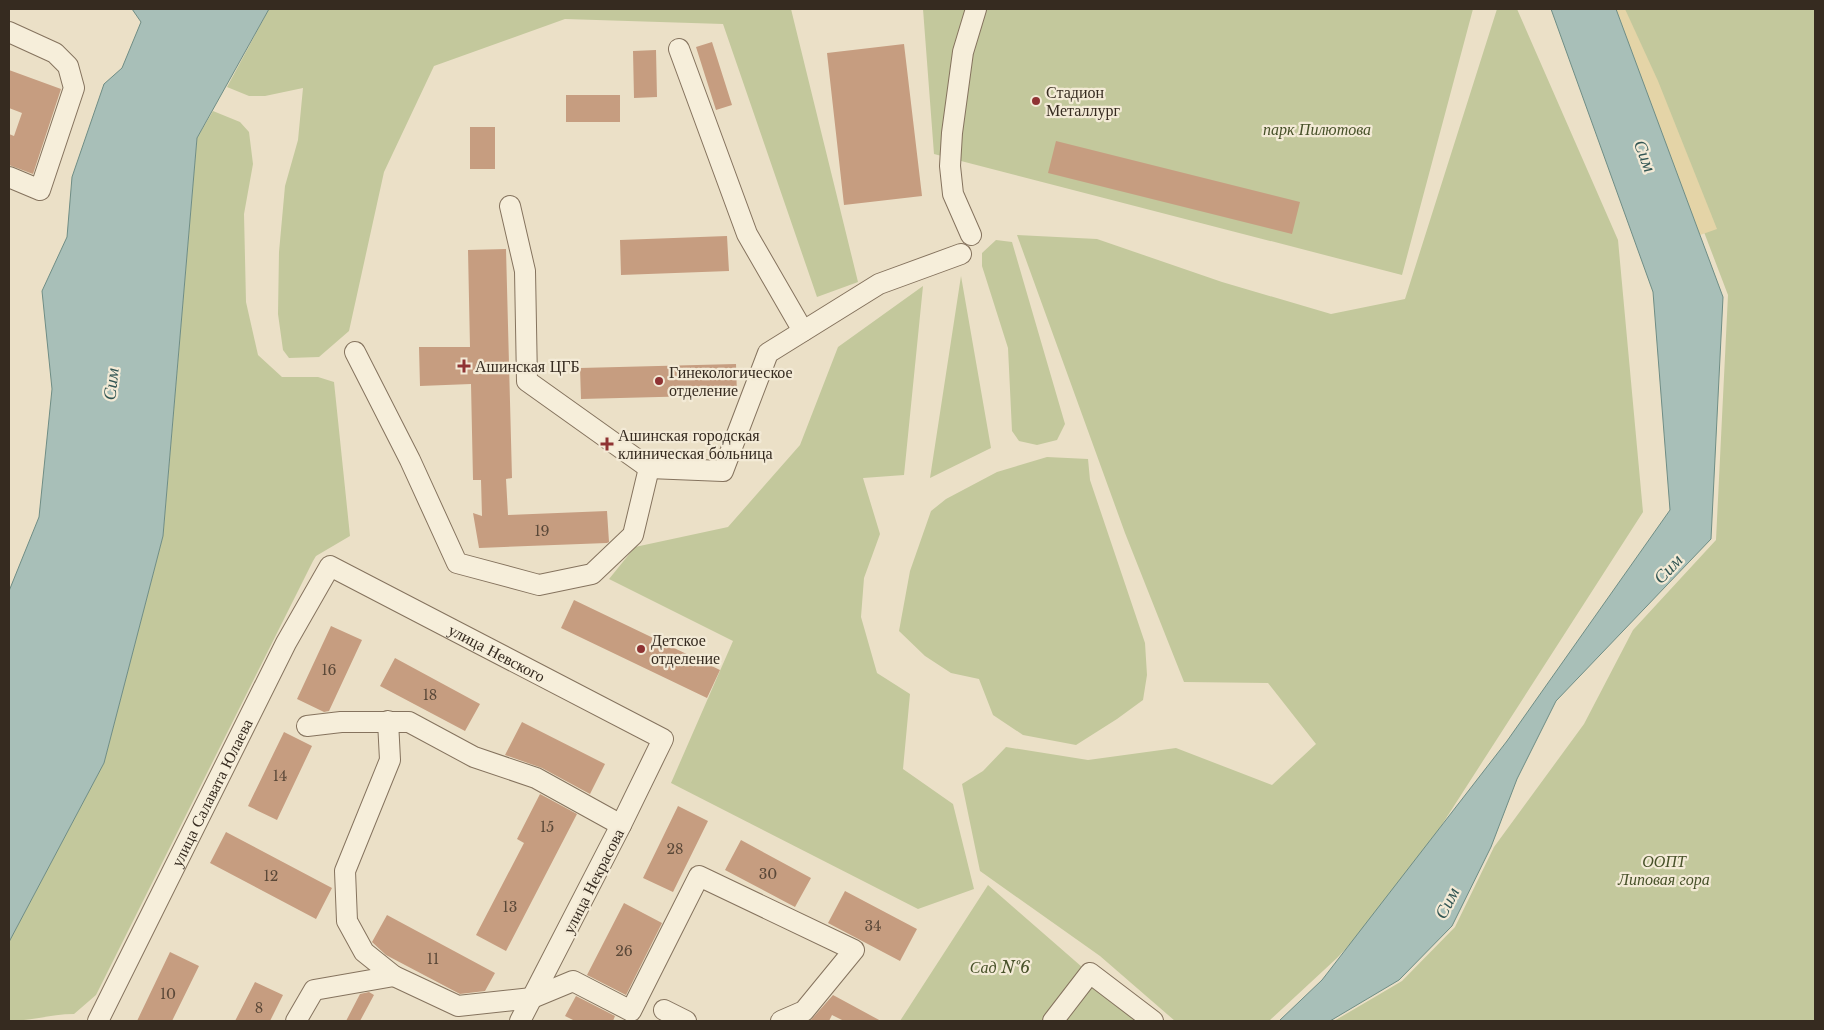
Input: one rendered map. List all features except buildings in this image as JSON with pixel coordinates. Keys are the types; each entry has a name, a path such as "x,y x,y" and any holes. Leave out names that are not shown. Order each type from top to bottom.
{"street":[{"path":"971,235 952,194 950,166 952,133 964,52 976,9"},
{"path":"9,32 55,53 68,66 74,88 40,190 9,177"},
{"path":"679,49 747,234 803,331"},
{"path":"510,206 525,271 527,381 649,468 723,471 768,353 879,284 961,254"},
{"path":"355,352 410,460 457,563 539,585 592,574 633,535 649,468"},
{"name":"улица Невского","path":"330,566 662,739"},
{"name":"улица Салавата Юлаева","path":"98,1021 286,643 330,566"},
{"path":"388,721 390,760 345,871 347,921 364,952 394,976 458,1006 532,998 573,981 631,1011 699,876 854,950 804,1011 787,1020"},
{"path":"307,726 341,722 409,722 474,757 536,778 621,825"},
{"name":"улица Некрасова","path":"520,1021 621,825 662,739"},
{"path":"1053,1021 1090,973 1153,1021"},
{"path":"296,1021 314,990 394,976"},
{"path":"664,1010 686,1021"}],"green space":[{"path":"269,9 791,9 858,282 817,297 723,24 565,19 434,66 384,172 349,331 319,357 289,358 283,350 278,314 279,252 285,186 298,140 303,88 265,96 249,96 227,87"},
{"name":"парк Пилютова","path":"923,9 1473,9 1402,275 934,154"},
{"path":"1497,9 1517,9 1618,240 1643,512 1398,893 1337,958 1269,1021 1175,1021 1100,956 980,871 962,784 983,771 1006,747 1088,760 1176,748 1272,785 1316,744 1268,683 1184,682 1125,533 1017,235 1097,239 1222,282 1331,314 1405,299"},
{"name":"ООПТ Липовая гора","path":"1619,9 1815,9 1815,1021 1334,1021 1402,981 1455,927 1494,847 1584,724 1633,630 1716,540 1728,295"},
{"path":"213,111 240,122 249,132 253,164 244,214 246,302 258,355 282,377 318,377 334,382 350,536 316,556 313,561 96,995 74,1014 9,1021 9,942 104,763 163,536 197,138"},
{"path":"996,240 1012,242 1065,424 1057,440 1037,445 1019,441 1012,431 1008,348 982,266 982,253"},
{"path":"961,276 991,448 930,478"},
{"path":"923,286 904,475 863,478 880,534 864,578 861,617 877,673 910,694 903,769 953,804 974,889 918,909 671,783 733,641 609,579 635,547 728,527 800,445 838,347"},
{"path":"1047,457 1088,459 1090,480 1145,643 1147,675 1143,700 1076,745 1023,735 993,715 979,679 951,673 925,656 899,631 910,571 931,511 946,499 997,472"},
{"name":"Сад №6","path":"988,885 1144,1021 900,1021"}],"sand":[{"path":"1616,9 1625,9 1658,81 1717,229 1700,235"}],"water":[{"name":"Сим","path":"132,9 269,9 197,138 163,536 104,763 9,942 9,591 39,517 52,389 42,291 67,237 72,177 104,84 122,68 141,22"},
{"name":"Сим","path":"1551,9 1616,9 1723,297 1711,539 1556,701 1517,779 1491,847 1452,926 1399,980 1330,1021 1279,1021 1322,980 1507,741 1670,510 1653,292"}],"place":[{"name":"Стадион Металлург","path":"1036,101"},
{"name":"Ашинская ЦГБ","path":"464,366"},
{"name":"Гинекологическое отделение","path":"659,381"},
{"name":"Ашинская городская клиническая больница","path":"607,444"},
{"name":"Детское отделение","path":"641,649"}]}
